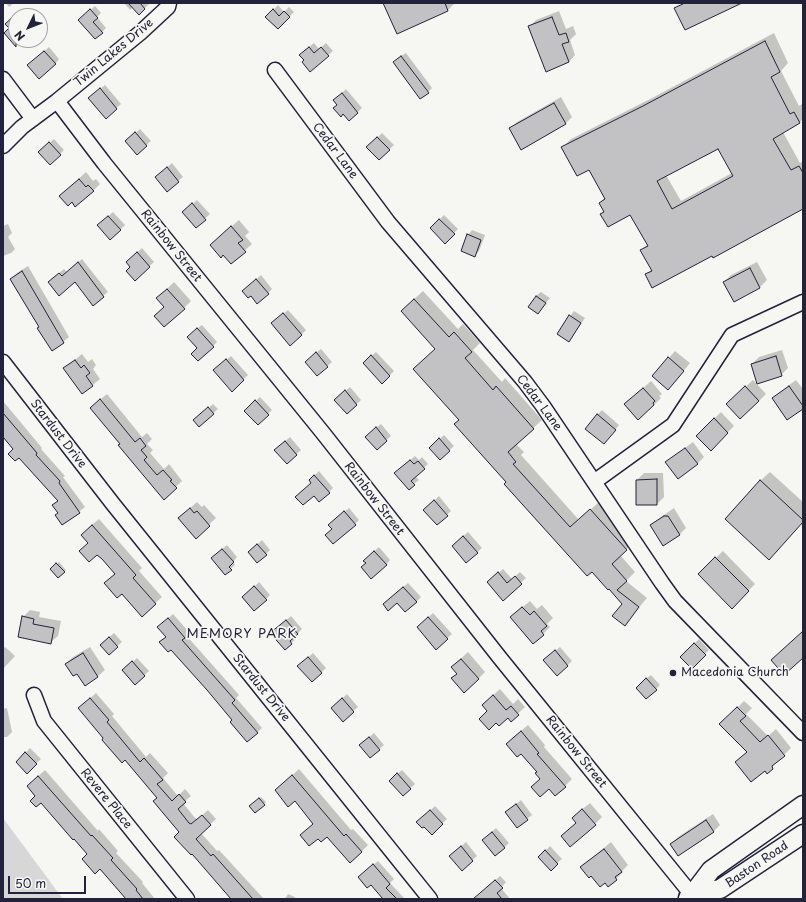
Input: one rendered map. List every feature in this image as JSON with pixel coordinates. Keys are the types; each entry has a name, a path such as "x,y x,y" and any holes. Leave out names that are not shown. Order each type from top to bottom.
{"main road":[{"path":"689,897 711,870 803,805"},
{"name":"Baston Road","path":"689,897 720,889 803,834"}],"street":[{"name":"Twin Lakes Drive","path":"57,101 140,32 168,7 169,3"},
{"name":"Cedar Lane","path":"274,70 388,222 534,394 675,601 803,733"},
{"path":"3,79 33,119"},
{"path":"3,146 22,127 57,101"},
{"name":"Rainbow Street","path":"57,101 104,164 318,428 689,897"},
{"path":"594,482 673,425 732,335 803,302"},
{"name":"Stardust Drive","path":"3,362 113,504 430,899"},
{"name":"Revere Place","path":"34,695 44,722 187,899"}],"shaded area":[{"path":"3,818 63,899 3,899"}],"building":[{"path":"128,3 140,3 145,9 139,15"},
{"path":"383,3 445,3 448,11 397,34"},
{"path":"685,3 742,3 685,30 674,8"},
{"path":"90,9 98,18 93,22 103,33 95,39 78,20"},
{"path":"273,9 279,16 284,11 290,17 278,29 265,17"},
{"path":"552,17 559,35 566,33 569,42 562,44 569,62 546,72 528,26"},
{"path":"8,29 8,38 4,33"},
{"path":"765,41 780,72 771,77 790,114 794,112 800,123 773,139 791,170 799,166 803,173 803,209 713,258 712,256 652,288 645,274 652,271 640,250 648,246 630,215 608,227 600,214 604,212 599,203 605,199 589,170 577,176 561,147 643,106","holes":["718,149 733,176 672,209 657,181"]},
{"path":"309,47 314,53 321,47 329,56 310,72 302,62 304,60 299,55"},
{"path":"44,51 56,64 39,79 27,65"},
{"path":"401,56 429,93 420,99 393,62"},
{"path":"100,88 117,109 106,119 88,98"},
{"path":"342,93 358,113 349,121 343,114 341,117 333,108 337,105 333,100"},
{"path":"554,103 566,124 521,150 509,128"},
{"path":"135,132 147,146 137,155 125,141"},
{"path":"377,137 390,150 379,160 366,147"},
{"path":"49,142 61,155 50,165 38,152"},
{"path":"167,167 179,182 167,192 155,177"},
{"path":"79,179 86,187 88,185 94,191 75,207 72,202 68,206 59,196"},
{"path":"192,203 206,220 196,228 182,212"},
{"path":"108,216 121,230 110,240 97,225"},
{"path":"439,219 455,234 445,244 430,228"},
{"path":"231,226 243,240 238,243 246,252 231,264 223,255 221,258 210,245"},
{"path":"467,234 481,240 475,257 461,251"},
{"path":"137,252 150,267 135,281 126,271 130,267 126,262"},
{"path":"78,262 104,297 93,306 75,282 59,296 48,282 59,273 62,276"},
{"path":"750,268 760,288 734,302 723,282"},
{"path":"22,271 64,343 52,351 37,328 39,327 10,279"},
{"path":"256,279 269,294 257,304 251,296 248,298 242,291"},
{"path":"167,289 185,309 164,327 154,316 164,307 156,298"},
{"path":"536,296 546,303 538,314 528,307"},
{"path":"414,299 449,337 454,332 472,352 465,358 493,390 496,386 534,429 508,452 516,462 513,464 570,527 590,509 627,550 612,564 627,581 617,590 639,607 625,626 612,616 622,604 592,572 587,576 504,484 506,482 454,424 459,420 413,369 435,349 401,311"},
{"path":"283,313 302,335 290,346 271,323"},
{"path":"569,315 581,323 569,342 557,334"},
{"path":"197,328 214,347 198,361 191,354 197,348 187,337"},
{"path":"316,352 328,367 317,376 305,362"},
{"path":"371,355 390,376 382,384 363,363"},
{"path":"776,356 782,376 757,384 751,364"},
{"path":"668,357 684,371 668,390 652,376"},
{"path":"226,359 244,380 232,392 213,370"},
{"path":"75,360 81,368 84,365 90,373 86,376 93,386 82,394 63,368"},
{"path":"745,386 759,401 740,419 726,404"},
{"path":"789,386 803,406 803,409 787,420 772,398"},
{"path":"643,388 655,401 653,403 654,405 638,420 624,404"},
{"path":"345,390 357,405 347,414 334,400"},
{"path":"100,399 135,442 140,438 146,446 141,450 147,457 144,460 157,475 163,470 172,480 170,481 177,488 164,500 118,445 120,444 90,408"},
{"path":"255,400 269,415 258,425 244,411"},
{"path":"208,407 214,414 199,427 193,420"},
{"path":"3,413 37,453 36,455 60,481 59,483 80,513 62,525 55,515 58,513 52,505 58,501 19,458 15,461 8,454 13,449 3,437"},
{"path":"597,414 616,430 604,444 585,429"},
{"path":"714,418 728,433 711,451 696,436"},
{"path":"376,427 387,441 377,450 365,437"},
{"path":"439,438 450,451 440,460 429,448"},
{"path":"285,441 297,455 287,464 274,450"},
{"path":"685,448 698,464 678,479 665,462"},
{"path":"410,460 414,464 418,461 425,469 411,481 415,485 409,490 394,473"},
{"path":"314,475 330,493 319,502 314,496 303,505 295,497 311,483 309,480"},
{"path":"657,479 657,505 636,505 636,480"},
{"path":"760,480 803,520 803,522 769,560 725,519"},
{"path":"434,500 448,516 437,525 423,510"},
{"path":"190,508 194,513 197,511 210,526 196,539 178,518"},
{"path":"344,511 356,525 333,544 325,535 332,529 328,525"},
{"path":"664,516 668,516 680,535 663,546 650,525"},
{"path":"92,525 136,575 133,578 156,604 142,617 122,594 117,598 104,583 115,574 102,559 97,555 89,562 79,551 88,543 81,535"},
{"path":"463,536 478,553 466,563 452,546"},
{"path":"257,544 267,555 257,563 248,552"},
{"path":"222,549 234,562 229,567 232,570 225,575 211,558"},
{"path":"374,551 387,565 371,579 361,567 366,563 363,561"},
{"path":"715,557 749,591 732,609 698,574"},
{"path":"56,563 65,572 58,578 50,569"},
{"path":"498,572 507,583 515,576 522,584 503,601 487,582"},
{"path":"254,586 267,600 254,611 242,597"},
{"path":"403,587 417,602 405,612 397,603 388,611 383,604"},
{"path":"522,607 530,615 534,611 547,626 541,631 544,635 533,644 510,617"},
{"path":"22,616 34,619 33,624 54,628 51,644 18,637"},
{"path":"428,617 448,639 436,650 417,627"},
{"path":"168,618 185,638 182,640 235,700 232,703 258,733 247,742 230,722 232,720 207,690 171,650 168,652 159,642 166,637 157,627"},
{"path":"286,620 298,634 290,641 292,644 285,650 270,633"},
{"path":"803,631 803,658 784,675 771,660"},
{"path":"109,637 118,647 109,655 100,645"},
{"path":"694,643 706,655 692,669 680,657"},
{"path":"555,650 568,666 557,676 543,660"},
{"path":"83,653 98,677 85,686 77,674 73,676 65,664"},
{"path":"308,657 322,673 312,682 297,666"},
{"path":"461,659 479,679 464,693 451,678 457,674 451,667"},
{"path":"132,661 145,676 135,685 122,670"},
{"path":"646,678 657,690 646,699 636,688"},
{"path":"493,695 506,710 511,706 519,715 511,722 508,718 499,726 496,723 489,730 479,719 487,711 482,705"},
{"path":"90,698 109,720 107,722 140,762 144,758 163,780 157,784 172,801 179,794 186,802 178,809 189,823 191,824 202,815 211,825 196,839 211,856 213,854 253,899 231,899 192,854 191,855 174,837 179,832 153,801 157,798 125,760 122,763 102,740 103,738 78,708"},
{"path":"342,698 354,712 343,722 331,708"},
{"path":"737,707 746,716 740,721 760,742 768,735 785,756 772,766 773,769 767,774 765,771 751,782 735,762 747,752 719,724"},
{"path":"521,731 539,753 537,754 566,787 555,796 549,789 540,797 531,787 540,779 535,773 537,772 521,754 517,757 506,744"},
{"path":"369,737 380,750 370,758 359,745"},
{"path":"25,752 37,764 27,774 16,762"},
{"path":"397,773 411,789 403,796 389,781"},
{"path":"292,775 344,836 346,834 362,852 350,863 327,837 321,842 318,839 309,846 300,835 313,824 295,801 288,807 275,790"},
{"path":"38,776 91,836 92,835 113,858 111,860 137,889 136,890 143,899 126,899 100,869 95,874 82,859 87,854 74,839 73,840 41,803 36,807 30,801 35,796 27,786"},
{"path":"259,798 265,805 255,813 249,806"},
{"path":"516,804 528,820 517,828 505,812"},
{"path":"582,809 596,825 570,847 561,836 576,823 572,818"},
{"path":"430,810 443,824 432,835 416,822"},
{"path":"706,820 714,832 678,856 670,844"},
{"path":"492,832 505,848 495,856 482,840"},
{"path":"461,846 473,861 462,871 449,856"},
{"path":"604,849 622,872 615,877 617,880 608,887 605,883 600,887 591,876 589,878 580,867"},
{"path":"545,850 558,864 551,871 538,857"},
{"path":"373,864 390,884 386,888 397,899 383,899 371,885 367,888 358,877"},
{"path":"495,880 503,888 497,893 502,899 473,899"}],"place":[{"name":"Macedonia Church","path":"673,673"}],"district":[{"name":"MEMORY PARK","path":"242,634"}]}
